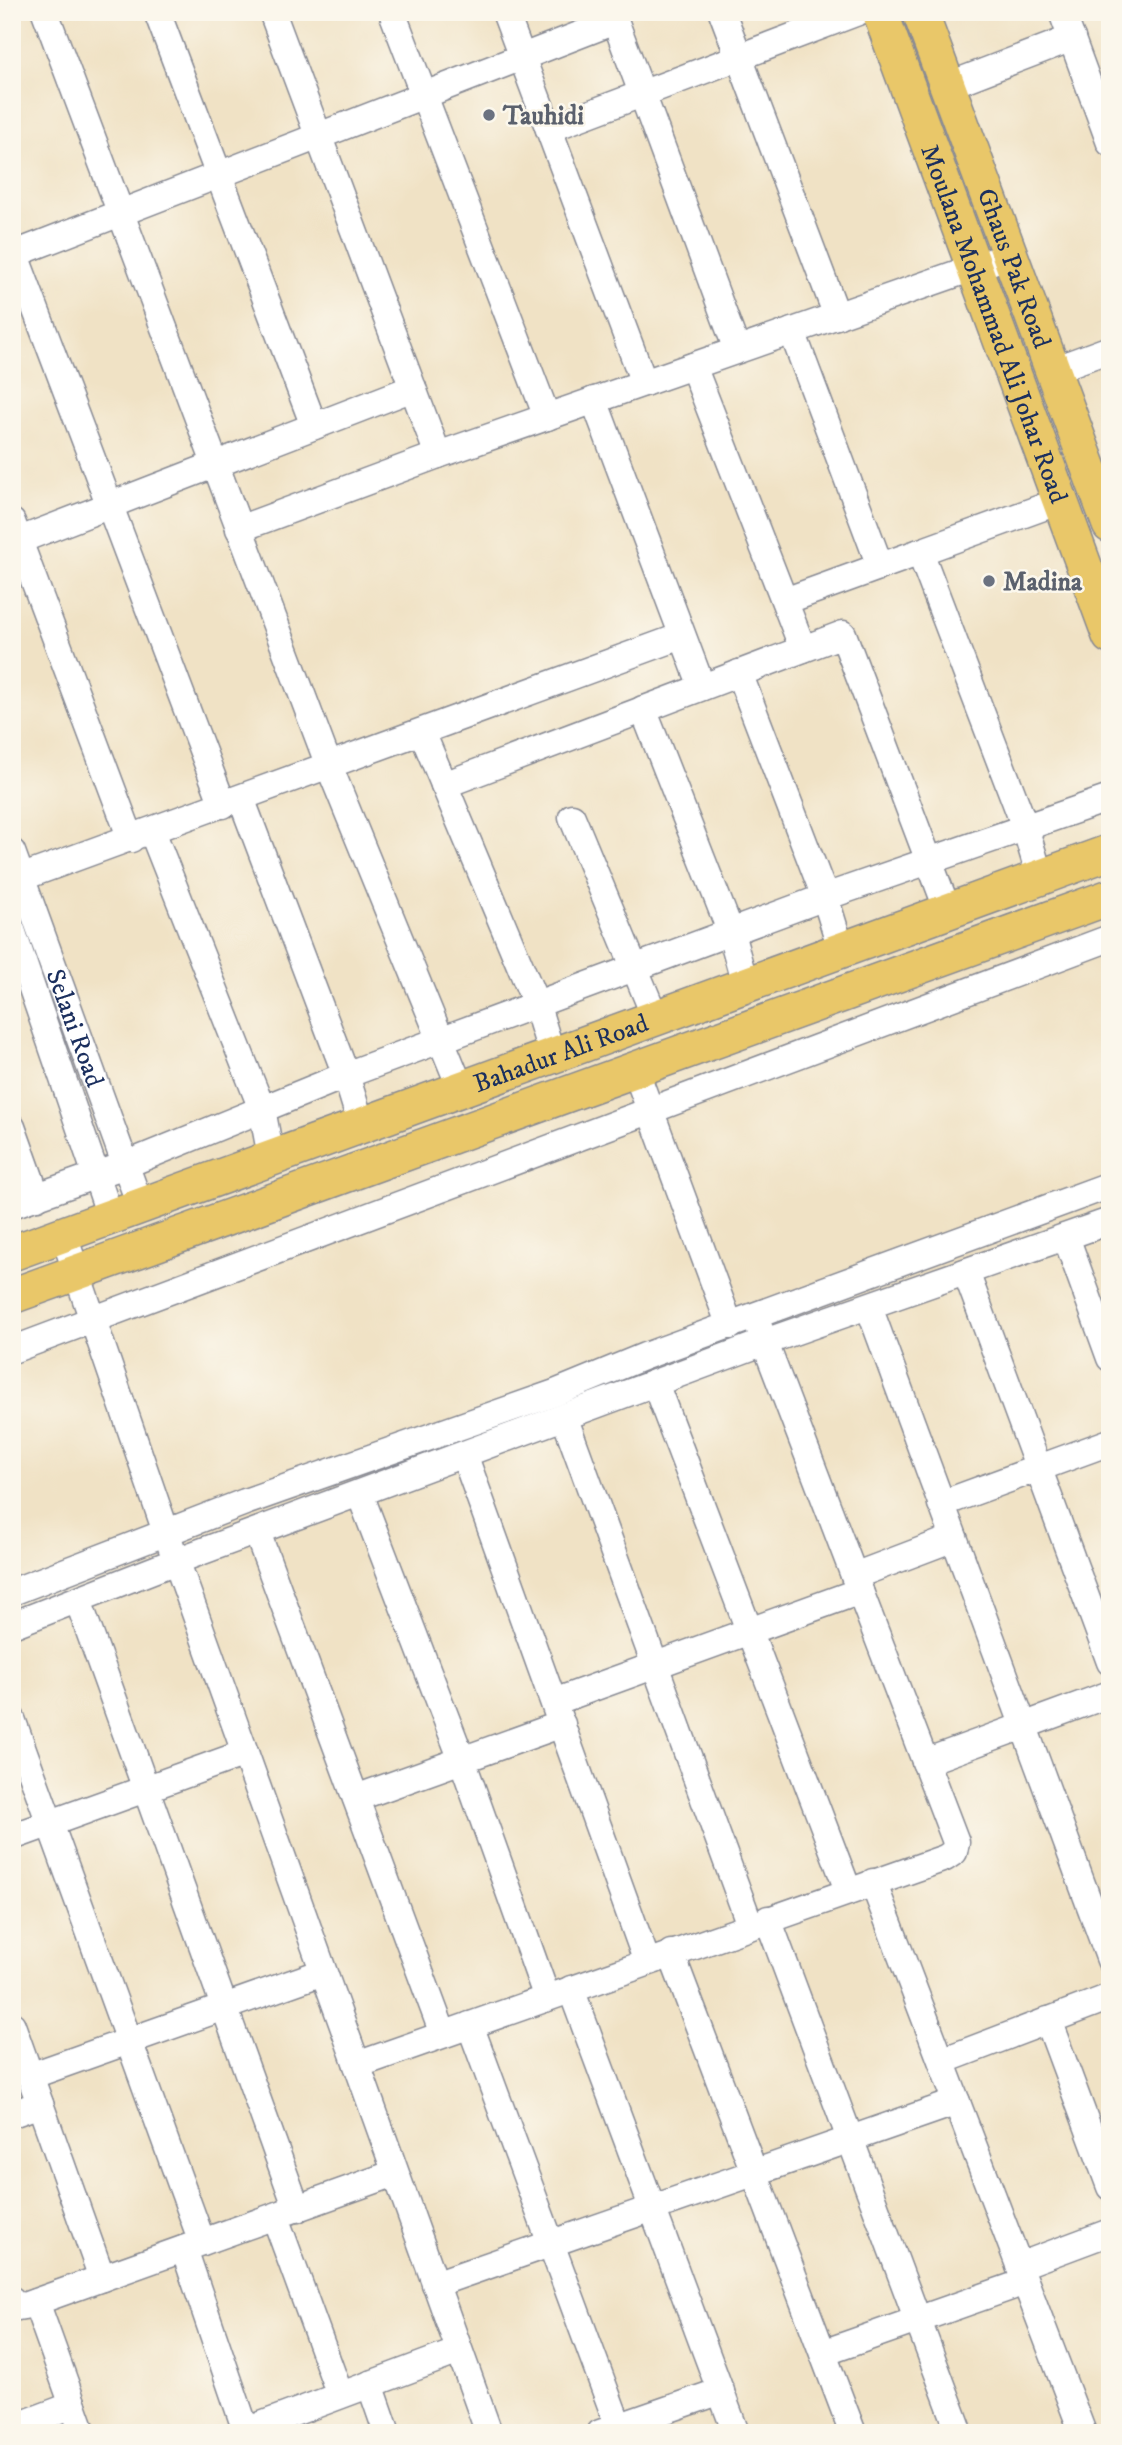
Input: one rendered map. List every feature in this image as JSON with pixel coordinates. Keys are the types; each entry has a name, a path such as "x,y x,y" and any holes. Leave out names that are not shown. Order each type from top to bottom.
{"main road":[{"name":"Moulana Mohammad Ali Johar Road","path":"880,12 1110,636"},
{"name":"Ghaus Pak Road","path":"920,12 1110,525"},
{"name":"Bahadur Ali Road","path":"12,1253 1110,852"},
{"name":"Bahadur Ali Road","path":"12,1296 1110,897"}],"street":[{"path":"45,12 329,766 461,1089"},
{"path":"157,12 314,426"},
{"path":"272,12 438,455"},
{"path":"392,12 547,417"},
{"path":"505,12 644,383"},
{"path":"722,12 837,316"},
{"path":"548,129 858,12"},
{"path":"1062,12 1110,143"},
{"path":"361,1124 346,1074 110,505 13,252 121,213 521,57 614,16 737,351"},
{"path":"947,86 1072,38"},
{"path":"239,529 438,455 1010,255"},
{"path":"792,331 880,566"},
{"path":"1053,370 1110,349"},
{"path":"692,366 803,649"},
{"path":"271,1157 262,1110 141,835 15,535 110,505 413,388"},
{"path":"594,400 702,687"},
{"path":"785,601 1060,501"},
{"path":"920,552 1025,827 1040,877"},
{"path":"444,785 843,634 948,911"},
{"path":"17,879 682,636"},
{"path":"739,673 825,897 841,949"},
{"path":"643,709 731,933 746,984"},
{"path":"422,732 537,1006 552,1055"},
{"path":"12,1205 125,1165 346,1074 440,1042 825,897 1110,798"},
{"path":"572,817 637,968 655,1017"},
{"name":"Selani Road","path":"12,852 17,879 125,1165 125,1211"},
{"name":"Selani Road","path":"12,930 97,1175 125,1211"},
{"path":"12,1350 1110,939"},
{"path":"635,1069 730,1326"},
{"path":"12,1127 37,1197"},
{"path":"12,1592 166,1532 555,1393 1110,1185"},
{"path":"12,1625 176,1561 464,1457 765,1342 1110,1221"},
{"path":"63,1233 176,1561 489,2433"},
{"path":"1066,1237 1110,1358"},
{"path":"966,1272 1110,1662"},
{"path":"869,1307 1110,1960"},
{"path":"357,2065 945,1858 954,1852 956,1842 755,1317"},
{"path":"655,1383 750,1630 861,1886 942,2061 1083,2433"},
{"path":"565,1419 655,1665 851,2139 960,2433"},
{"path":"941,1504 1110,1442"},
{"path":"464,1457 558,1713 659,1958 754,2173 853,2433"},
{"path":"360,1493 462,1760 652,2208 736,2433"},
{"path":"257,1532 443,2034"},
{"path":"356,1798 462,1760 655,1665 750,1630 954,1538"},
{"path":"78,1600 224,2007 340,2395"},
{"path":"925,1762 1110,1694"},
{"path":"12,1719 129,2041 193,2245 243,2432 280,2426 340,2395 459,2351"},
{"path":"12,1837 245,1753"},
{"path":"30,2076 323,1972"},
{"path":"942,2061 1110,1997"},
{"path":"1048,2020 1110,2187"},
{"path":"12,2025 102,2278"},
{"path":"470,2025 551,2244 613,2431 721,2392"},
{"path":"435,2284 957,2102"},
{"path":"12,2113 40,2104"},
{"path":"83,2433 73,2405 24,2301 102,2278 395,2173"},
{"path":"823,2353 918,2319 1110,2232"},
{"path":"369,2384 387,2433"},
{"path":"12,2428 73,2405"}],"place":[{"name":"Tauhidi","path":"489,115"},
{"name":"Madina","path":"989,581"}]}
